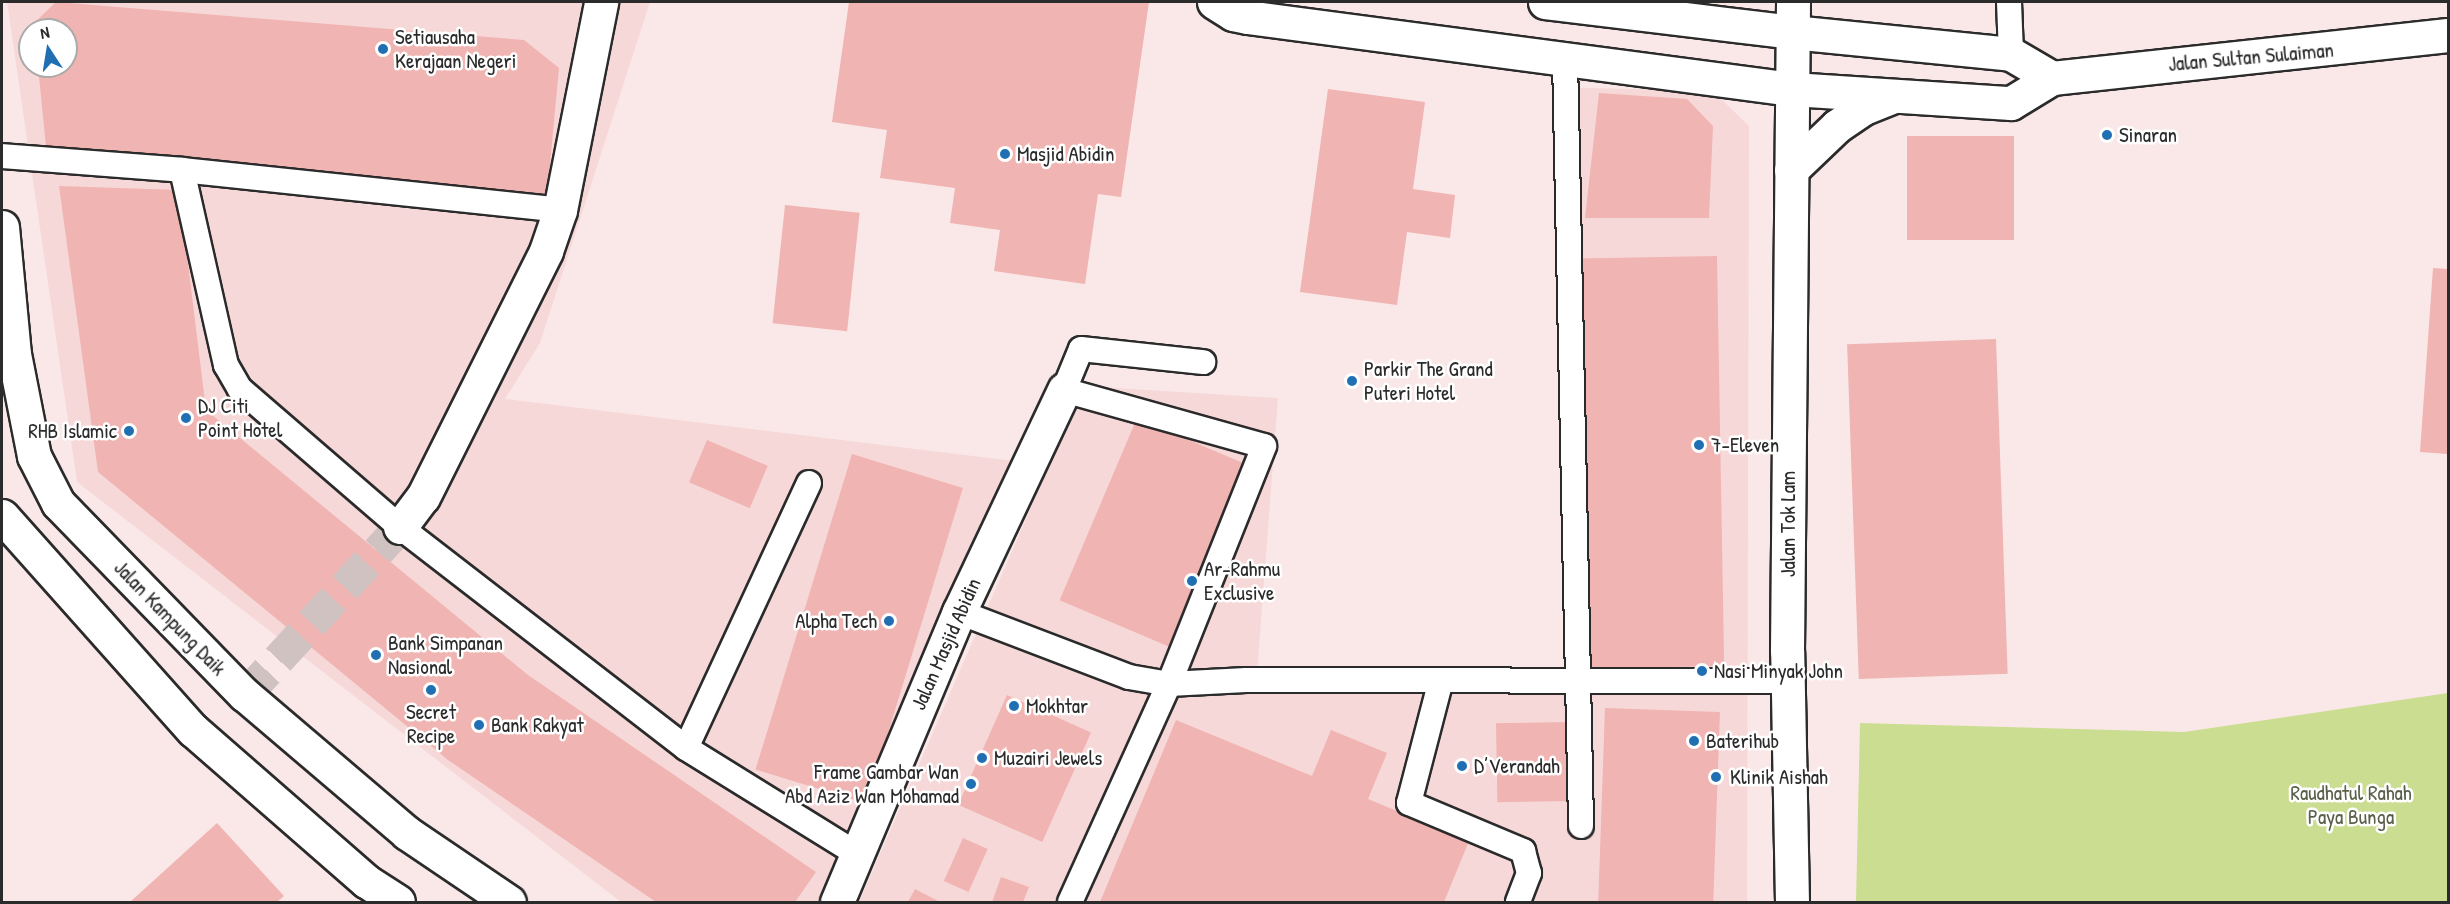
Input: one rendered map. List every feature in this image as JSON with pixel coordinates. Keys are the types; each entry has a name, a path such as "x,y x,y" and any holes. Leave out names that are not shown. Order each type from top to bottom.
{"street":[{"path":"400,527 423,497 546,251 560,210 601,2"},
{"name":"Jalan Sultan Sulaiman","path":"1214,2 1233,14 1247,17 1804,90 2011,103 2052,78 2448,35"},
{"path":"1545,2 1792,17 1850,39 2011,54 2052,78"},
{"path":"1810,2 1850,39"},
{"name":"Jalan Tok Lam","path":"1792,17 1804,90 1791,170 1788,681 1792,903"},
{"path":"1791,170 1837,126 1864,108 1896,95"},
{"name":"Jalan Kampung Daik","path":"2,227 14,354 34,456 58,503 244,695 407,833 509,903"},
{"name":"Jalan Masjid Abidin","path":"837,903 959,612 1064,390"},
{"path":"3,523 194,730 366,881 398,903"}],"lane":[{"path":"2009,2 2011,54"},
{"path":"1565,59 1581,826"},
{"path":"2,156 182,170 560,210"},
{"path":"182,170 226,365 240,389 400,527 686,748 857,854"},
{"path":"1070,903 1169,684 1264,446 1064,390 1081,349 1203,362"},
{"path":"686,748 809,483"},
{"path":"959,612 1130,677 1169,684 1246,680 1788,681"},
{"path":"1441,680 1409,803 1523,851 1529,873 1518,903"}],"shaded area":[{"path":"7,2 650,2 540,343 505,399 1023,462 825,902 621,902 77,482 18,78 78,78 78,18 18,18 18,77"},
{"path":"1552,87 1713,91 1749,126 1747,902 859,902 1084,386 1278,398 1257,673 1571,671"}],"green space":[{"name":"Raudhatul Rahah Paya Bunga","path":"2448,693 2448,902 1856,902 1860,723 2184,732"}],"building":[{"path":"56,2 524,40 559,68 547,196 46,147 39,78 78,78 78,18 39,18"},
{"name":"Masjid Abidin","path":"849,2 1149,2 1121,197 1098,194 1085,284 994,271 1000,230 950,223 955,188 880,178 887,130 832,122"},
{"path":"1328,89 1425,102 1413,189 1455,195 1450,238 1407,232 1397,305 1300,292"},
{"path":"1599,93 1687,99 1713,126 1709,218 1585,218"},
{"path":"1907,136 2014,136 2014,240 1907,240"},
{"path":"59,186 179,190 206,410 528,675 816,872 795,902 656,902 448,760 98,472"},
{"path":"785,205 860,213 847,331 773,323"},
{"path":"1717,256 1724,666 1583,668 1576,258"},
{"path":"2433,268 2448,269 2448,454 2420,452"},
{"path":"1996,339 2008,674 1859,679 1847,344"},
{"path":"1137,418 1248,465 1171,648 1060,600"},
{"path":"707,440 768,466 750,508 689,482"},
{"path":"852,454 963,488 866,803 756,770"},
{"path":"1007,695 1091,732 1042,842 958,805"},
{"path":"1605,708 1720,712 1713,902 1598,902"},
{"path":"1176,720 1312,776 1331,730 1387,753 1368,799 1469,841 1444,902 1100,902"},
{"path":"1572,722 1573,801 1497,802 1496,723"},
{"path":"217,823 284,896 277,902 130,902"},
{"path":"963,838 988,849 969,892 944,881"},
{"path":"1001,877 1029,887 1023,902 992,902"},
{"path":"915,889 940,902 908,902"}],"tunnel":[{"path":"245,695 400,527"}],"place":[{"name":"Setiausaha Kerajaan Negeri","path":"383,49"},
{"name":"Sinaran","path":"2107,135"},
{"name":"Masjid Abidin","path":"1005,154"},
{"name":"Parkir The Grand Puteri Hotel","path":"1352,381"},
{"name":"DJ Citi Point Hotel","path":"186,418"},
{"name":"RHB Islamic","path":"129,431"},
{"name":"7-Eleven","path":"1699,445"},
{"name":"Ar-Rahmu Exclusive","path":"1192,581"},
{"name":"Alpha Tech","path":"889,621"},
{"name":"Bank Simpanan Nasional","path":"376,655"},
{"name":"Nasi Minyak John","path":"1702,671"},
{"name":"Secret Recipe","path":"431,690"},
{"name":"Mokhtar","path":"1014,706"},
{"name":"Bank Rakyat","path":"479,725"},
{"name":"Baterihub","path":"1694,741"},
{"name":"Muzairi Jewels","path":"982,758"},
{"name":"D’Verandah","path":"1462,766"},
{"name":"Klinik Aishah","path":"1716,777"},
{"name":"Frame Gambar Wan Abd Aziz Wan Mohamad","path":"971,784"}]}
